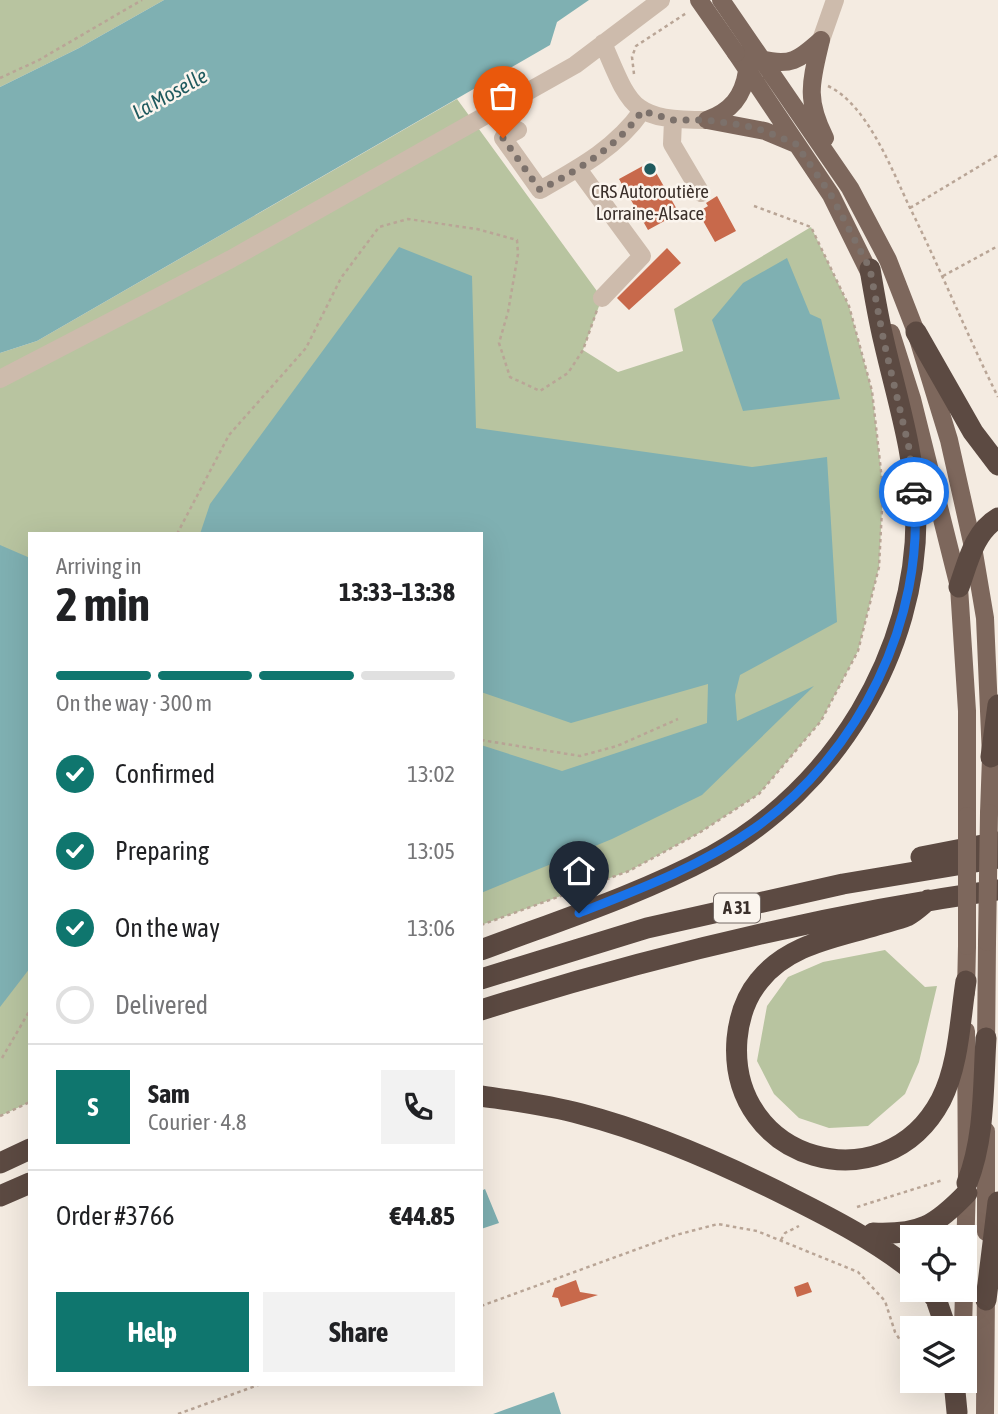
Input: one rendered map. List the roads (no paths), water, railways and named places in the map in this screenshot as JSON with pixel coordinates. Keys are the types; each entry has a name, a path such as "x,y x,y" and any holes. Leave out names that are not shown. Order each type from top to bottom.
{"highway":[{"path":"483,949 653,884 724,848 757,827 790,800 824,764 868,699 885,665 904,604 914,556 916,512 909,448 870,269"},
{"path":"916,332 973,432 998,466"},
{"path":"959,587 973,547 991,522 998,518"},
{"path":"990,757 998,705"},
{"path":"648,928 801,880 998,842"},
{"name":"A 31","path":"483,978 648,928 843,884 998,858"},
{"name":"A 31","path":"483,1009 641,963 828,920 928,900 998,890"},
{"path":"928,900 906,916 792,952 758,981 746,1001 739,1023 736,1052 739,1080 747,1101 776,1136 795,1148 838,1161 878,1156 903,1142 924,1123 940,1101 951,1075 966,981"},
{"path":"873,1233 917,1231 939,1219 967,1188 976,1160 980,1134 986,1038"},
{"path":"483,1096 579,1113 684,1149 854,1230 900,1261"},
{"path":"0,1163 28,1150"},
{"path":"0,1196 28,1186"},
{"path":"986,1300 998,1202"},
{"path":"957,1393 957,1413"}],"main road":[{"path":"707,120 736,102 747,71 743,48 721,0"},
{"path":"695,5 743,48 761,59 793,62 821,40"},
{"path":"821,40 811,81 811,102 816,121 888,260 916,332 948,440 973,547 985,618 990,757 986,1300 992,1327 985,1410"},
{"path":"761,59 850,188"},
{"path":"747,71 831,195 870,269 912,399 959,587 967,711 967,1188 963,1316"},
{"path":"707,120 765,131 796,144"}],"street":[{"path":"0,379 277,233 575,65 661,0"},
{"path":"821,40 835,0"},
{"path":"603,43 618,81 642,111 673,120 707,120"},
{"path":"518,130 503,138 540,190 578,169 625,133 642,111"},
{"path":"673,120 672,144 701,193"},
{"path":"578,169 642,257 603,298"}],"water":[{"name":"La Moselle","path":"164,0 589,0 557,22 550,45 37,341 0,353 0,87 79,48"},
{"path":"399,247 472,276 476,428 752,467 827,457 837,622 740,675 735,695 737,721 814,686 702,795 612,839 483,892 483,746 562,771 707,723 708,684 571,723 483,693 483,532 201,532 210,504"},
{"path":"787,258 810,314 821,319 840,399 743,411 712,320 743,283"},
{"path":"0,545 28,557 28,971 0,1007"},
{"path":"485,1189 499,1223 483,1228"},
{"path":"554,1392 561,1414 493,1414"}],"place":[{"name":"CRS Autoroutière Lorraine-Alsace","path":"650,169"}]}
